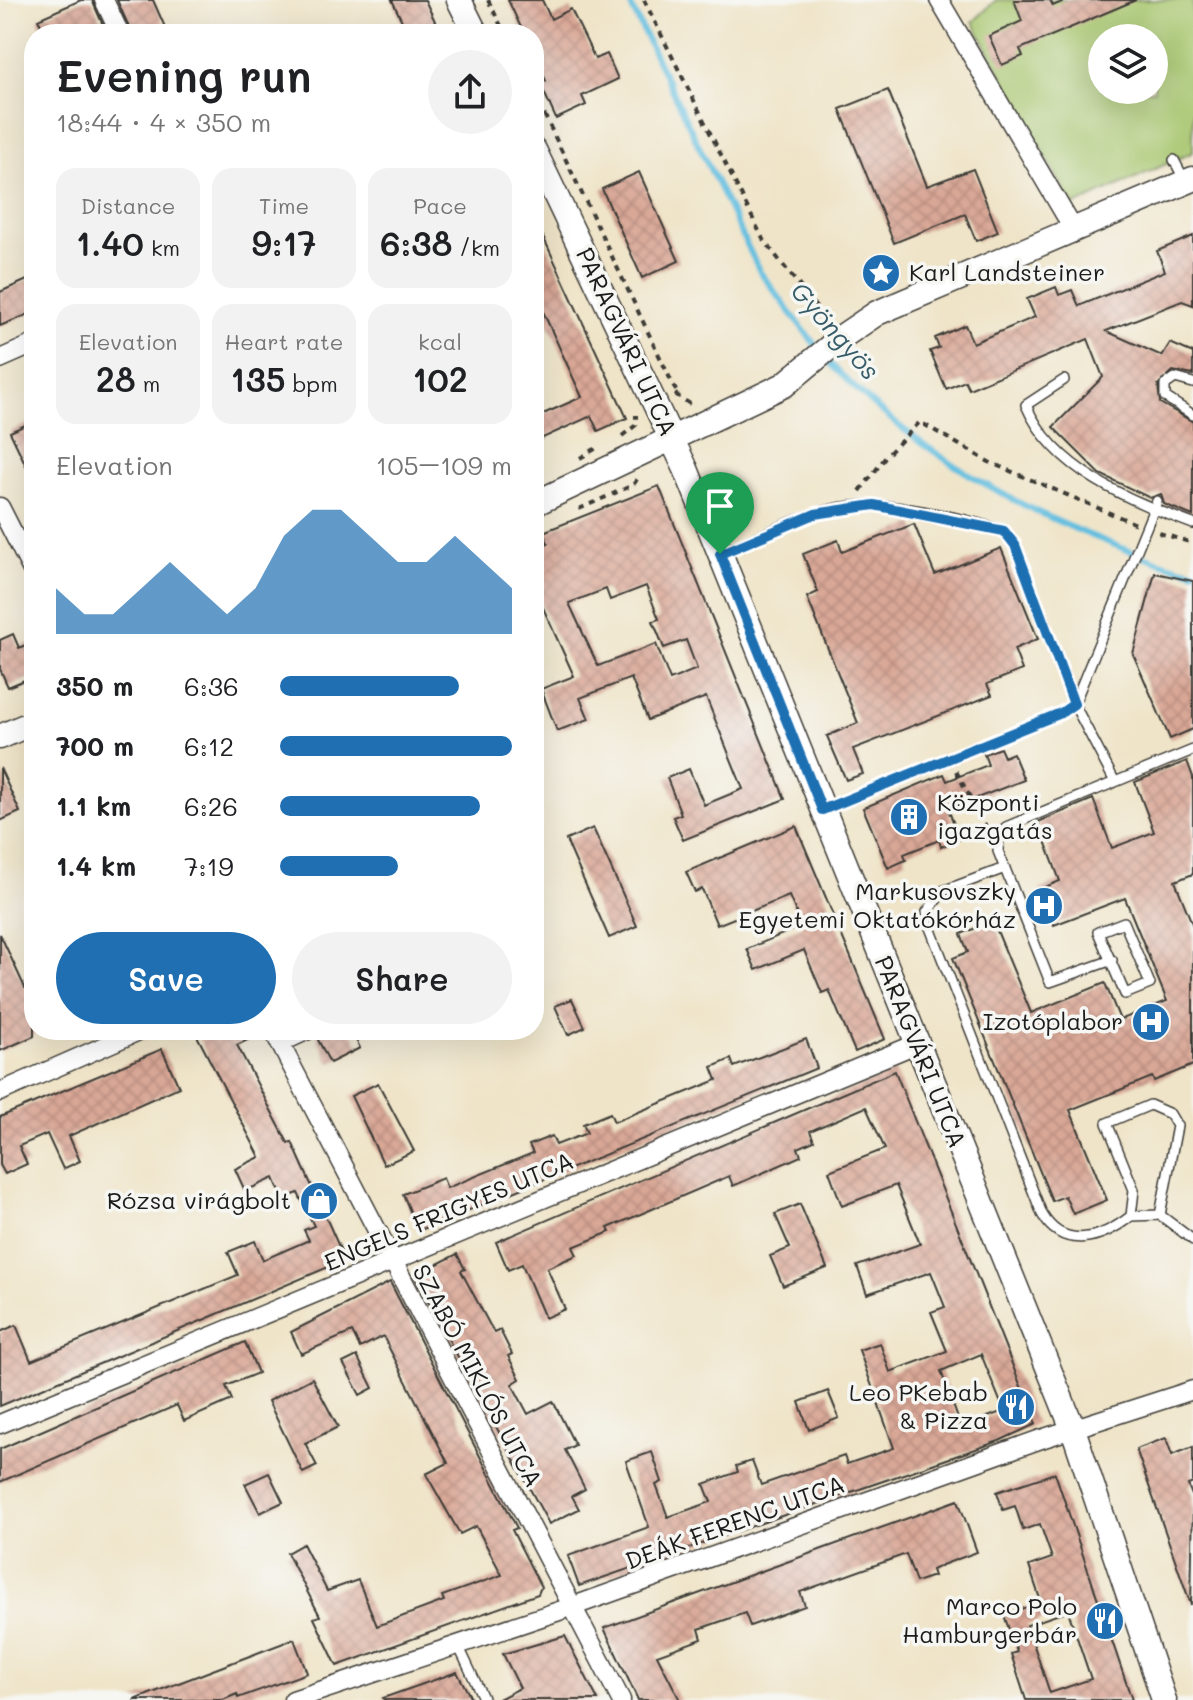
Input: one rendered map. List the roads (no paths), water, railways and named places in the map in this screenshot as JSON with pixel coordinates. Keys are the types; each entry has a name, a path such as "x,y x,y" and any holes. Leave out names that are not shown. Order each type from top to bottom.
{"street":[{"path":"104,0 115,24"},
{"path":"459,0 471,24"},
{"path":"939,0 1074,230"},
{"name":"PARAGVÁRI UTCA","path":"544,171 673,439 720,554 1073,1429 1164,1700"},
{"path":"544,499 784,385 843,336 877,313 1190,180"},
{"path":"0,359 24,348"},
{"path":"0,507 24,554"},
{"path":"0,737 24,726"},
{"path":"0,1092 118,1040"},
{"name":"SZABÓ MIKLÓS UTCA","path":"278,1040 621,1700"},
{"name":"ENGELS FRIGYES UTCA","path":"0,1424 916,1044"},
{"name":"DEÁK FERENC UTCA","path":"293,1700 571,1607 1073,1429 1193,1390"}],"lane":[{"path":"1174,160 1190,180"},
{"path":"1193,383 1175,378 1165,385 1165,397 1193,415"},
{"path":"1064,380 1026,405 1034,425 1066,460 1108,487 1193,524"},
{"path":"720,554 815,514 849,506 874,505 1004,531 1015,545 1074,704 1115,782"},
{"path":"822,810 1061,713 1074,704 1155,505"},
{"path":"1112,960 1050,982 998,851 999,838 1006,827 1193,750"},
{"path":"1005,868 943,891 927,912 929,925 1049,1227 1074,1239 1088,1238 1131,1216 1160,1215 1193,1240"},
{"path":"1124,922 1150,984 1125,994 1112,960 1098,932 1124,922"},
{"path":"1131,1216 1134,1190 1107,1123 1150,1105 1170,1114 1177,1126 1160,1215"},
{"path":"458,1645 484,1700"}],"waterway":[{"name":"Gyöngyös","path":"628,0 760,272 819,350"},
{"name":"Gyöngyös","path":"826,359 889,418 958,468 995,490 1072,528 1152,559 1193,571"}],"place":[{"name":"Karl Landsteiner","path":"881,273"},
{"name":"Központi igazgatás","path":"909,817"},
{"name":"Markusovszky Egyetemi Oktatókórház","path":"1044,906"},
{"name":"Izotóplabor","path":"1151,1022"},
{"name":"Rózsa virágbolt","path":"319,1201"},
{"name":"Leo PKebab & Pizza","path":"1016,1407"},
{"name":"Marco Polo Hamburgerbár","path":"1105,1621"}]}
